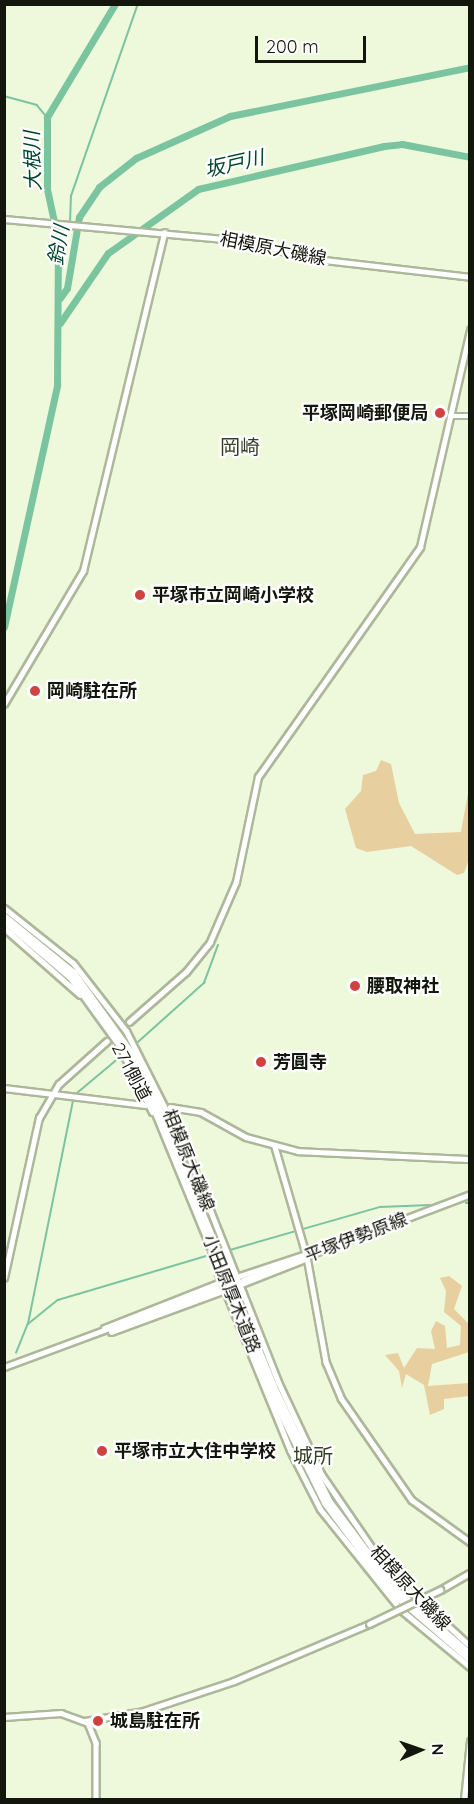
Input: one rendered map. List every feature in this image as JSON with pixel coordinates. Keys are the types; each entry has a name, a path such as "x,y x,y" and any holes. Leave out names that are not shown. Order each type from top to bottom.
{"highway":[{"name":"小田原厚木道路","path":"4,916 80,981 142,1069 273,1385 335,1510 395,1589 470,1654"},
{"name":"小田原厚木道路","path":"4,921 78,985 139,1072 268,1387 325,1503 391,1592 470,1660"}],"main road":[{"name":"相模原大磯線","path":"4,219 46,221 246,241 307,258 470,277"},
{"name":"相模原大磯線","path":"4,908 73,963 126,1031 187,1152 305,1444 347,1515 395,1578 470,1646"},
{"name":"271側道","path":"4,928 64,977 115,1041 173,1157 222,1282"},
{"name":"平塚伊勢原線","path":"306,1255 356,1239 470,1194"},
{"path":"236,1277 306,1255"},
{"path":"241,1282 306,1255"},
{"name":"相模原大磯線","path":"222,1282 320,1509 401,1610 470,1667"},
{"path":"87,1338 222,1282"},
{"path":"87,1338 217,1288"},
{"path":"4,1367 225,1290"}],"street":[{"path":"4,704 85,565 164,233"},
{"path":"129,1022 186,972 210,942 236,882 258,777 412,562 425,530 470,330"},
{"path":"450,416 470,416"},
{"path":"4,1278 30,1144 51,1095 107,1041"},
{"path":"4,1088 145,1104"},
{"path":"170,1107 201,1112 275,1147 470,1159"},
{"path":"275,1147 306,1255 327,1362 341,1398 412,1500 470,1542"},
{"path":"4,1717 61,1713 85,1721 144,1711 212,1689 369,1624 470,1573"},
{"path":"85,1721 95,1736 96,1800"},
{"path":"464,1800 470,1741"}],"shaded area":[{"path":"381,760 391,764 399,803 415,834 461,832 469,787 469,859 464,873 457,875 411,846 367,852 356,848 345,809 361,791 363,775 376,771"},
{"path":"449,1276 462,1286 454,1309 468,1323 469,1352 432,1364 428,1386 469,1383 469,1396 444,1399 444,1409 430,1415 424,1385 406,1374 402,1388 399,1371 385,1355 398,1353 404,1368 417,1348 435,1349 431,1331 436,1321 445,1326 447,1348 460,1345 461,1326 444,1312 446,1291 440,1278"}],"waterway":[{"name":"鈴川","path":"4,627 57,385 58,240 47,189 47,117 115,4"},
{"path":"70,223 71,196 138,4"},
{"name":"鈴川","path":"60,298 67,288 79,217 99,187 136,158 230,116 470,67"},
{"path":"4,96 37,105 47,117"},
{"name":"坂戸川","path":"60,323 108,253 198,189 384,146 402,144 470,157"},
{"path":"138,1042 204,983 218,945"},
{"path":"77,1093 120,1057"},
{"path":"16,1353 28,1324 73,1101"},
{"path":"230,1250 380,1207 430,1205"},
{"path":"28,1324 58,1300 207,1256"}],"tunnel":[{"path":"107,1041 129,1022"}],"place":[{"name":"平塚岡崎郵便局","path":"440,413"},
{"name":"平塚市立岡崎小学校","path":"140,595"},
{"name":"岡崎駐在所","path":"35,691"},
{"name":"腰取神社","path":"355,986"},
{"name":"芳圓寺","path":"261,1062"},
{"name":"平塚市立大住中学校","path":"102,1451"},
{"name":"城島駐在所","path":"98,1721"}],"district":[{"name":"岡崎","path":"240,446"},
{"name":"城所","path":"313,1455"}],"water label":[{"name":"大根川","path":"32,161"}]}
